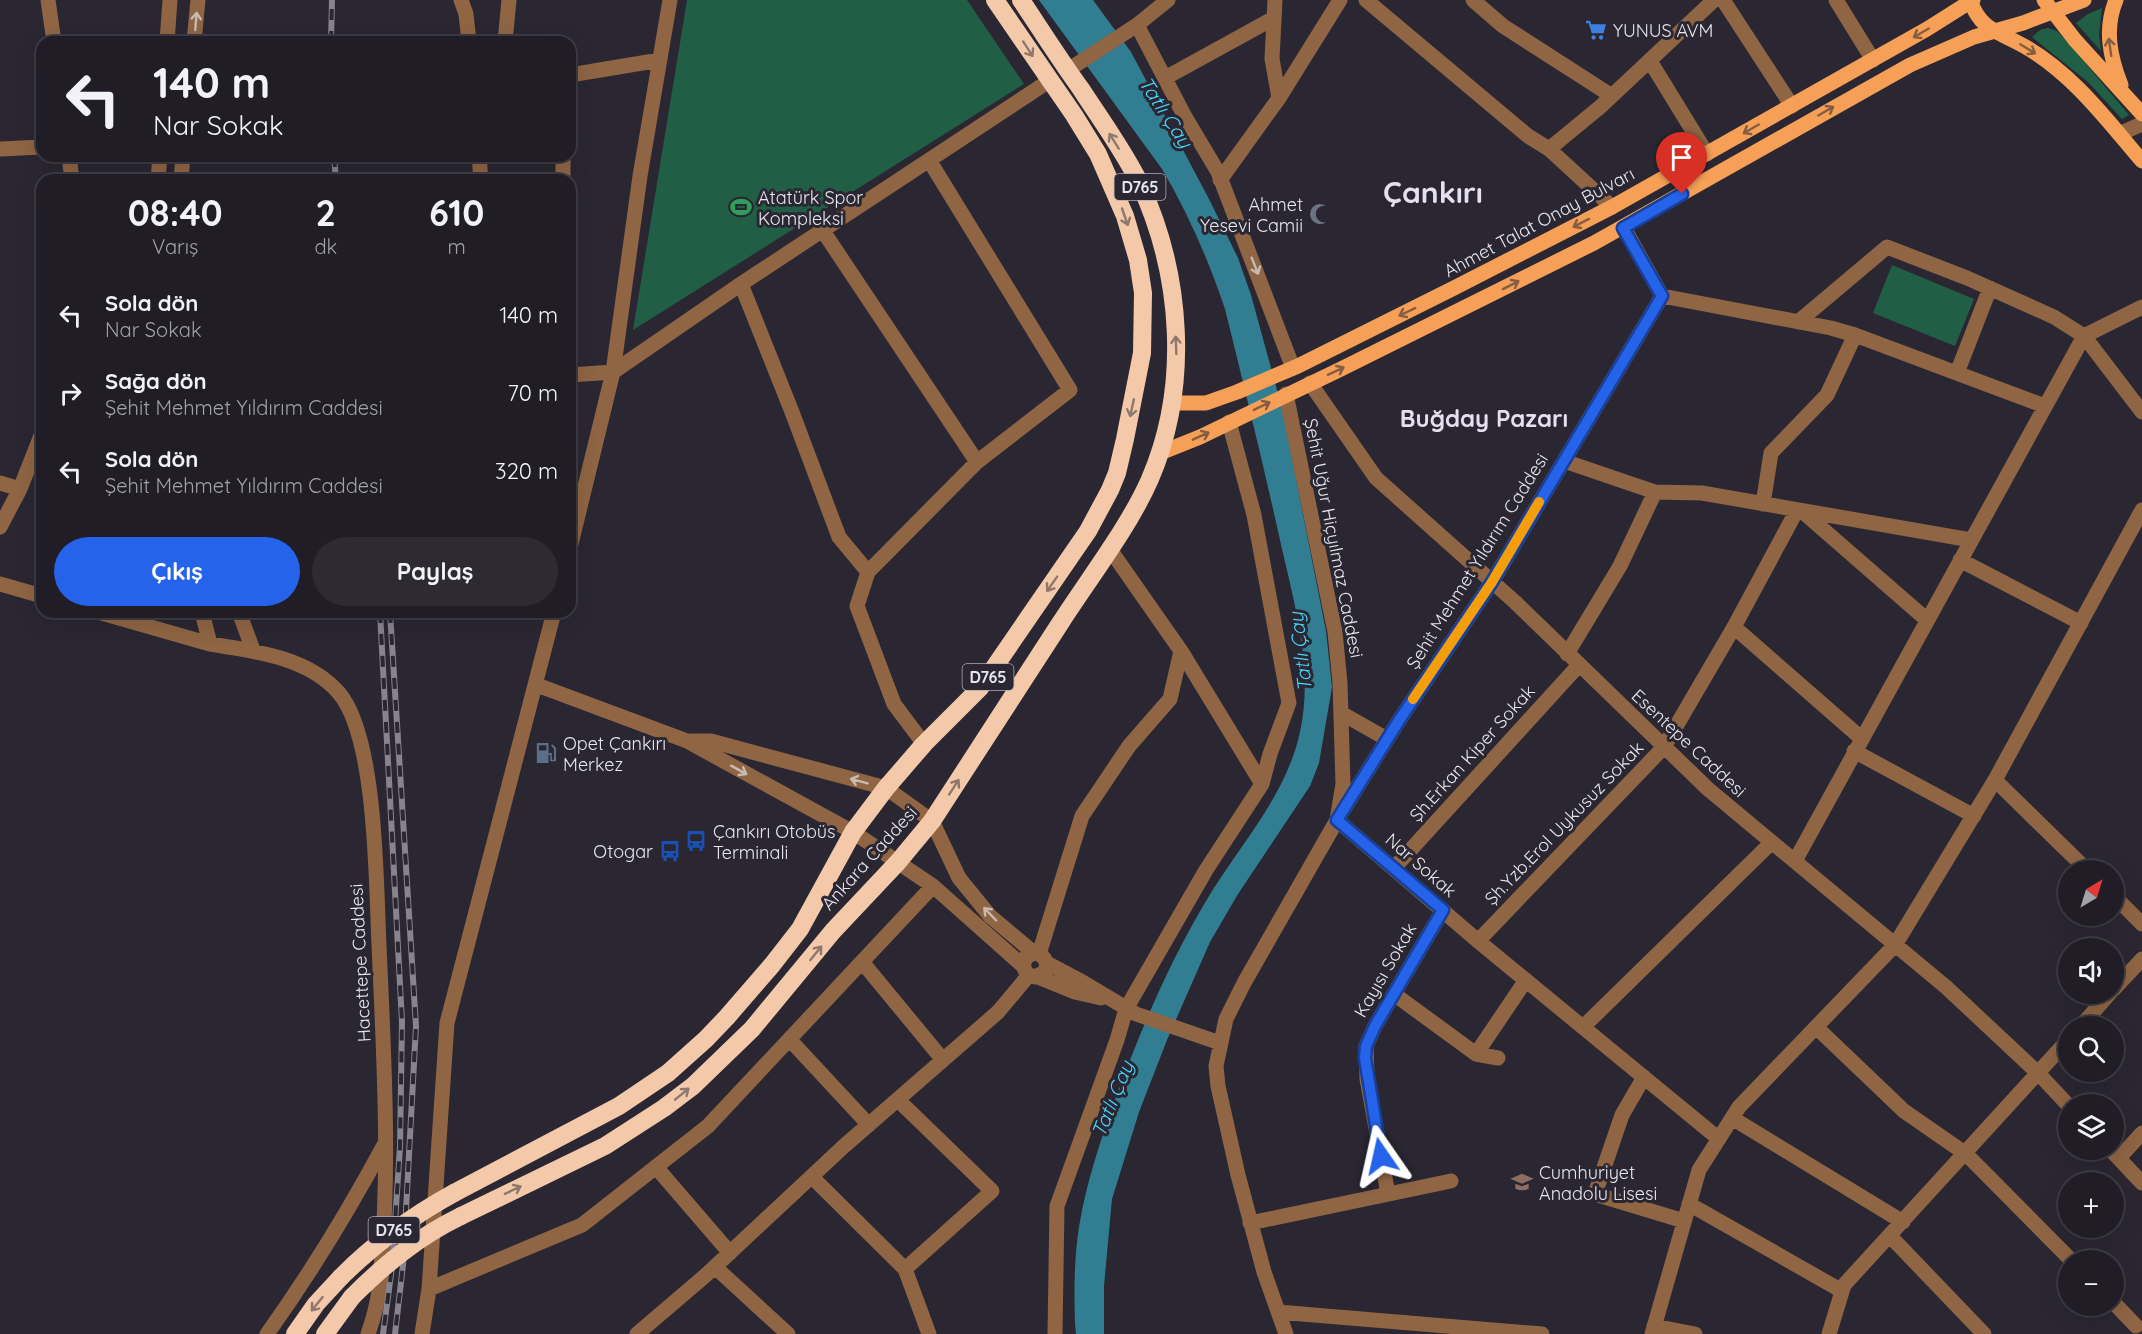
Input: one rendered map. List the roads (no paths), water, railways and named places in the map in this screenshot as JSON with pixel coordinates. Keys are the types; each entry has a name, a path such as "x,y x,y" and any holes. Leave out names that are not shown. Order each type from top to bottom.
{"highway":[{"name":"D765","path":"295,1334 316,1304 341,1277 392,1231 424,1209 619,1106 687,1057 744,998 800,929 853,832 924,744 981,688 1088,531 1117,473 1139,373 1143,293 1135,248 1125,216 1098,154 995,0"},
{"name":"D765","path":"1021,0 1073,67 1140,184 1157,229 1174,306 1176,362 1173,403"},
{"name":"Ankara Caddesi","path":"325,1334 352,1297 401,1252 424,1235 605,1146 685,1092 752,1029 833,931 898,862 932,821 1137,505 1160,453 1173,403"}],"main road":[{"path":"1160,453 1460,311 1623,228 1884,78 1942,50 1994,31 2048,6 2084,0"},
{"path":"2116,0 2110,21 2109,41 2115,71 2124,93"},
{"name":"Ahmet Talat Onay Bulvarı","path":"1173,403 1206,403 1293,368 1612,207 1873,60 1971,1"},
{"path":"1971,1 1982,23 2024,46 2054,68 2091,101 2142,162"},
{"path":"2048,6 2142,114"}],"street":[{"path":"48,0 53,36"},
{"path":"167,36 170,0"},
{"path":"195,36 198,0"},
{"path":"506,36 509,0"},
{"path":"576,523 613,372 640,176 669,0"},
{"path":"1073,67 1137,25 1168,0"},
{"path":"1275,0 1272,59 1280,98"},
{"path":"1220,180 1280,98 1340,0"},
{"path":"1366,0 1528,136 1548,149 1612,207"},
{"path":"1473,0 1503,26 1612,96"},
{"path":"1548,149 1612,96 1714,0"},
{"path":"1723,0 1792,106"},
{"path":"1836,0 1873,60"},
{"path":"466,5 469,36"},
{"path":"1165,78 1274,18"},
{"path":"1137,25 1220,180 1293,368"},
{"path":"576,74 660,60"},
{"path":"1650,61 1707,154"},
{"path":"576,375 613,372 741,284 1049,81"},
{"path":"2119,134 2142,124"},
{"path":"0,149 36,147"},
{"path":"924,744 894,704 857,606 868,572 977,462 1070,390 929,160"},
{"path":"1623,228 1662,296 1855,335 2045,406"},
{"path":"823,231 977,462"},
{"path":"1798,322 1887,247 1990,288 2054,317 2084,336 2142,412"},
{"path":"741,284 839,537 868,572"},
{"path":"1957,373 1990,288"},
{"name":"Şehit Mehmet Yıldırım Caddesi","path":"1337,820 1387,739 1492,582 1662,296"},
{"path":"1795,861 2084,336 2142,307"},
{"path":"1763,504 1771,453 1827,395 1855,335"},
{"name":"Esentepe Caddesi","path":"1310,383 1376,478 1492,582 1708,789 1971,1010 2058,1094"},
{"name":"Şehit Uğur Hiçyılmaz Caddesi","path":"1285,395 1335,632 1343,784 1337,820 1244,983 1227,1019 1216,1066 1218,1086 1250,1223 1263,1272 1286,1334"},
{"path":"1055,1334 1057,1206 1117,1040 1125,1008 1206,870 1262,784 1270,754 1289,703 1235,419"},
{"path":"0,527 36,454"},
{"path":"1564,461 1655,492 1702,493 1971,540"},
{"path":"0,483 20,489"},
{"path":"1567,654 1620,566 1655,492"},
{"path":"1799,510 1927,620"},
{"name":"Şh.Yzb.Erol Uykusuz Sokak","path":"1478,941 1664,747 1799,510"},
{"path":"1695,1334 1653,1330 1700,1170 1739,1107 1895,945 1995,780 2142,510"},
{"path":"1109,548 1181,651 1262,784"},
{"path":"1960,560 2081,623"},
{"path":"0,584 36,594"},
{"name":"Hacettepe Caddesi","path":"119,618 210,644 253,650 302,666 339,693 351,712 358,734 374,838 384,1061 384,1206 379,1292 368,1334"},
{"path":"204,618 210,644"},
{"path":"241,618 253,650"},
{"path":"422,1334 429,1289 447,1023 537,685 553,618"},
{"path":"1734,627 1858,745 1974,816"},
{"path":"637,1334 715,1267 869,1125 998,1012 1030,973 1045,972 1040,957 1082,816 1129,746 1170,699 1181,651"},
{"name":"Şh.Erkan Kiper Sokak","path":"1394,868 1579,665"},
{"path":"537,685 687,741 853,832 933,886 1030,973 1075,992 1220,1043"},
{"path":"1341,713 1387,739"},
{"path":"687,741 711,741 886,789 932,821 959,878 990,916 1040,957 1125,1008"},
{"path":"1995,780 2077,860"},
{"name":"Nar Sokak","path":"1337,820 1478,941 1719,1139"},
{"path":"1583,1027 1771,843"},
{"path":"429,1289 582,1225 708,1126 933,886"},
{"path":"2124,906 2142,924"},
{"name":"Kayısı Sokak","path":"1388,1194 1373,1117 1365,1058 1366,1046 1369,1036 1443,910"},
{"path":"1030,973 1026,957 1040,957"},
{"path":"2124,978 2142,959"},
{"path":"862,963 943,1060"},
{"path":"1476,1054 1526,980"},
{"path":"1394,994 1476,1054 1497,1058"},
{"path":"2090,1016 2100,1004"},
{"path":"1816,1028 1904,1111 1966,1154 2061,1250"},
{"path":"790,1040 869,1125"},
{"path":"1829,1334 1844,1285 2058,1052"},
{"path":"1644,1077 1622,1116 1595,1194 1684,1221"},
{"path":"898,1100 992,1191 905,1269"},
{"path":"1732,1118 1903,1222"},
{"path":"2124,1146 2142,1133"},
{"path":"267,1334 363,1185 385,1143"},
{"path":"2120,1160 2142,1183"},
{"path":"656,1167 730,1253"},
{"path":"812,1177 905,1269 929,1334"},
{"path":"1250,1223 1452,1181"},
{"path":"1689,1204 1842,1291"},
{"path":"1890,1236 1984,1334"},
{"path":"715,1267 788,1334"},
{"path":"1278,1312 1542,1334"},
{"path":"2124,1314 2135,1327"}],"water":[{"path":"1039,0 1093,0 1131,52 1238,258 1251,295 1282,408 1326,631 1332,687 1319,763 1310,786 1238,894 1210,942 1167,1040 1139,1112 1112,1199 1104,1286 1104,1334 1076,1334 1075,1324 1077,1239 1094,1161 1126,1072 1168,972 1206,901 1260,820 1284,778 1300,732 1304,708 1304,660 1291,588 1260,453 1225,309 1212,273 1189,220 1162,169"}],"railway":[{"path":"331,36 332,0"},
{"path":"334,162 336,174"},
{"path":"380,618 402,1022 400,1147 392,1267 383,1334"},
{"path":"390,618 416,1026 403,1265 395,1334"}],"place":[{"name":"YUNUS AVM","path":"1596,30"},
{"name":"Atatürk Spor Kompleksi","path":"741,207"},
{"name":"Ahmet Yesevi Camii","path":"1320,214"},
{"name":"Opet Çankırı Merkez","path":"546,753"},
{"name":"Çankırı Otobüs Terminali","path":"696,841"},
{"name":"Otogar","path":"670,851"},
{"name":"Cumhuriyet Anadolu Lisesi","path":"1522,1182"}],"district":[{"name":"Çankırı","path":"1433,192"},
{"name":"Buğday Pazarı","path":"1484,418"}],"water label":[{"name":"Tatlı Çay","path":"1166,112"},
{"name":"Tatlı Çay","path":"1300,652"},
{"name":"Tatlı Çay","path":"1112,1099"}]}
